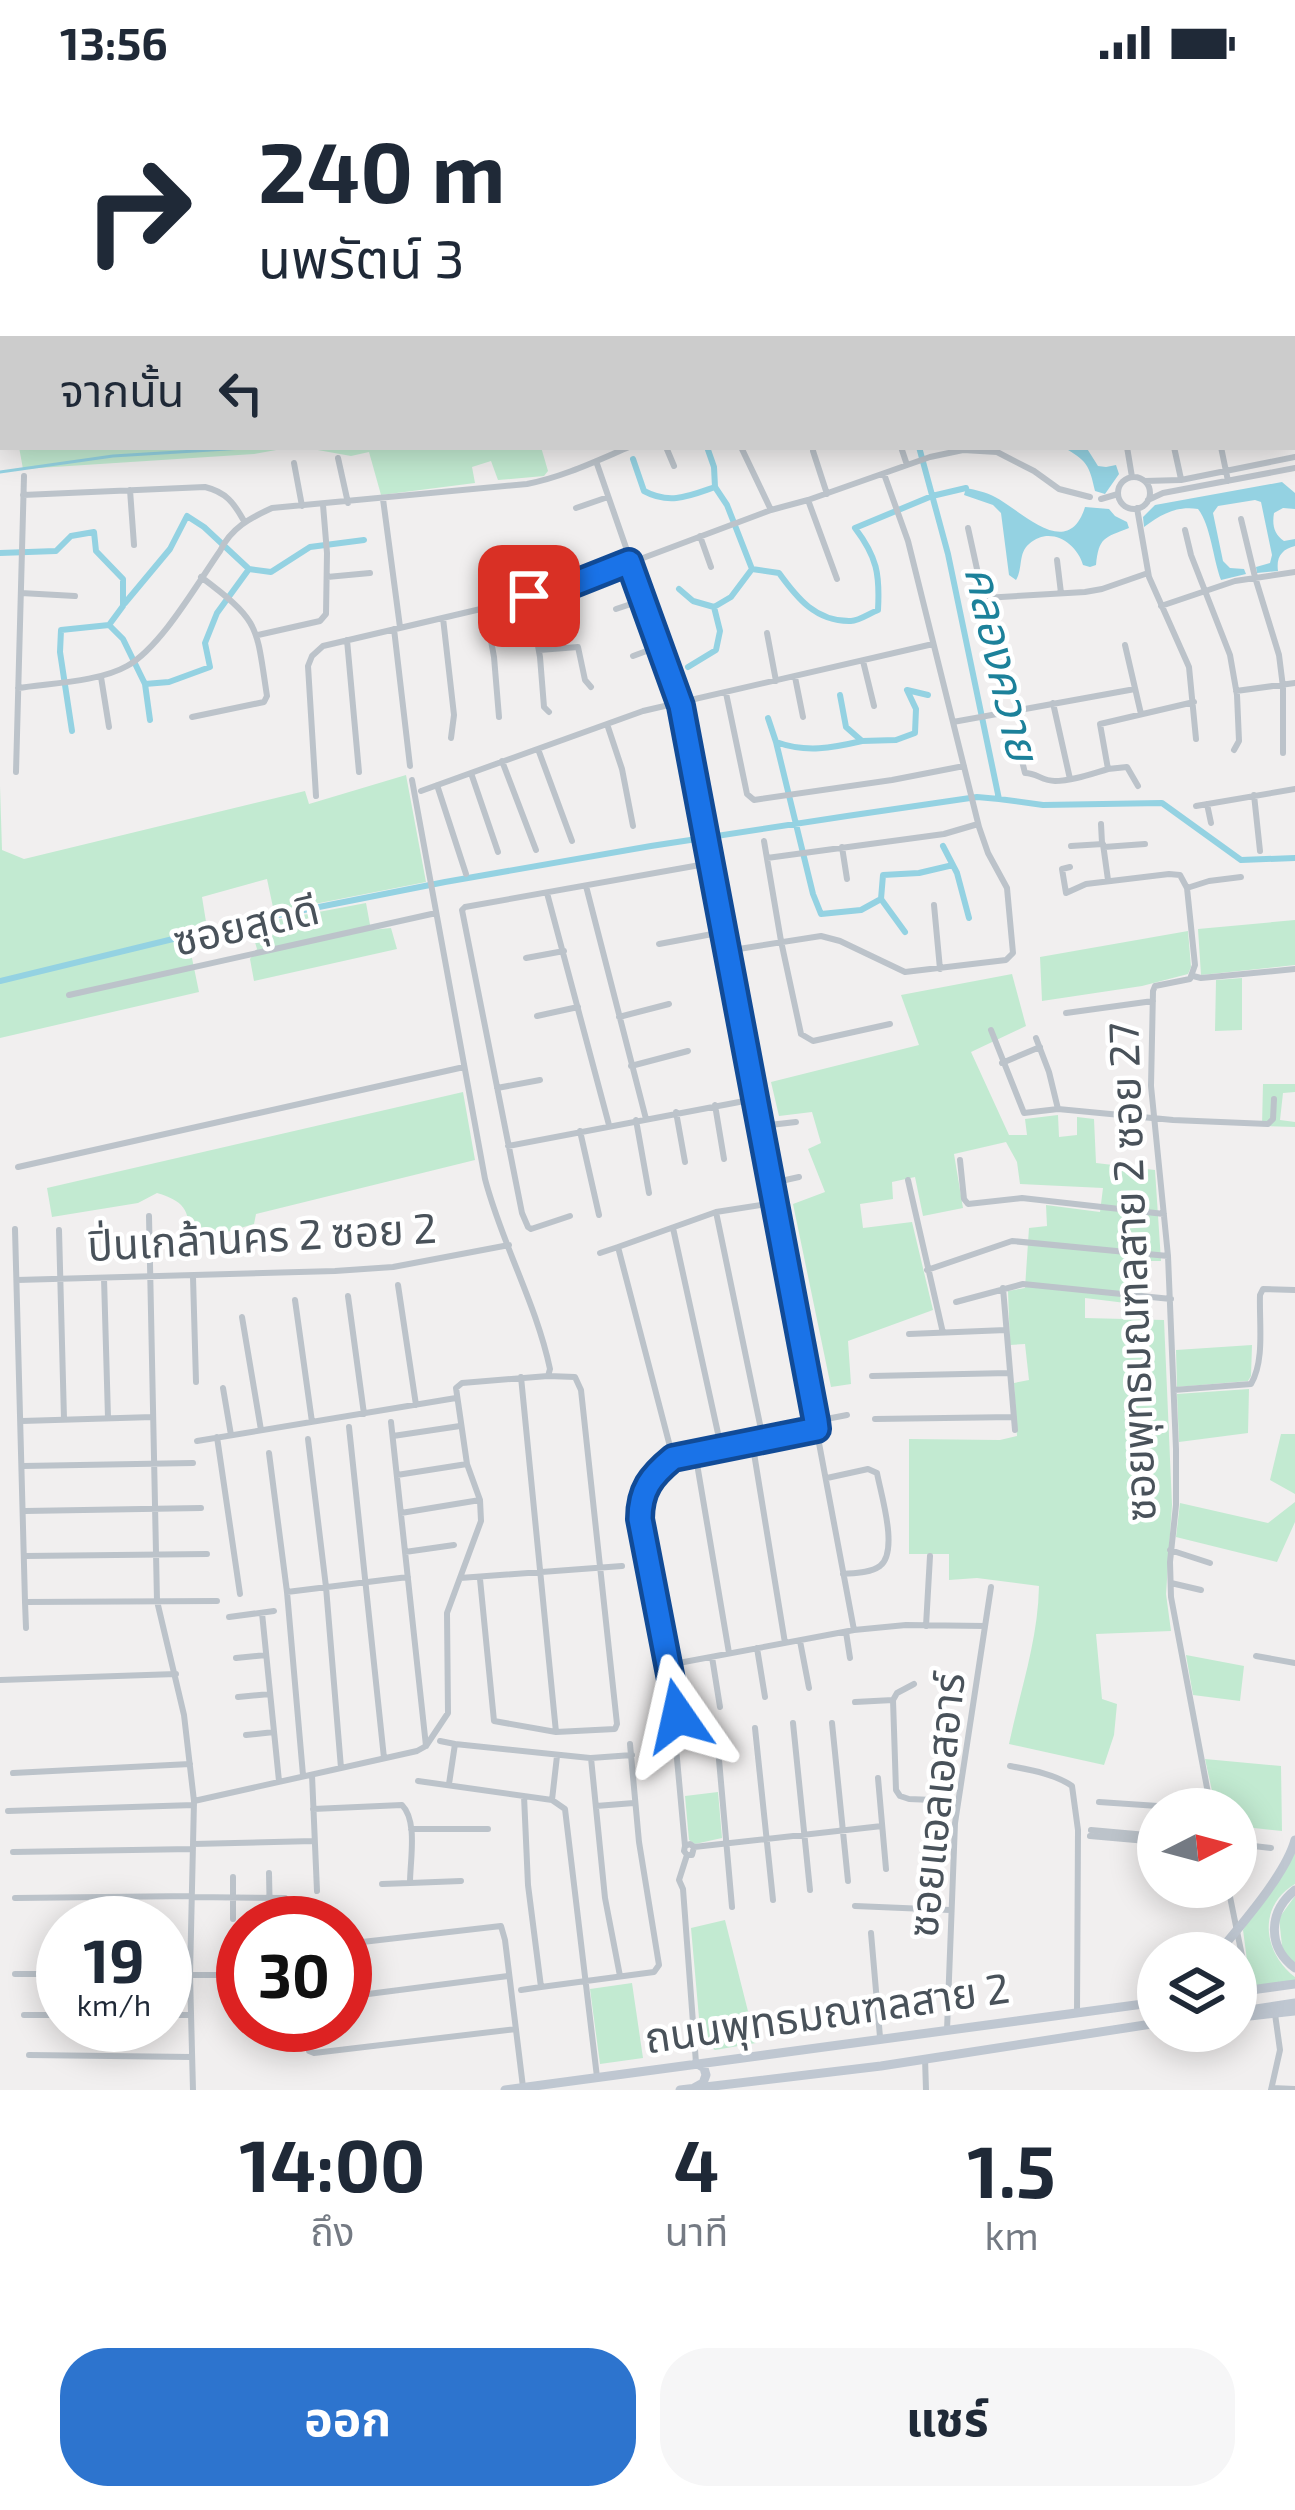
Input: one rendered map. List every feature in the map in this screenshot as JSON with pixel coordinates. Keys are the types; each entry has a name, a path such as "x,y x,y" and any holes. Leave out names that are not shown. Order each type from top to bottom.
{"main road":[{"path":"1235,1932 1280,1873 1295,1840"},
{"path":"1295,1890 1283,1900 1273,1926 1282,1958 1295,1968"},
{"path":"1257,1989 1295,1984"},
{"name":"ถนนพุทธมณฑลสาย 2","path":"505,2090 1137,2005"},
{"path":"1257,2014 1295,2007"},
{"path":"1257,2012 1295,2007"},
{"name":"ถนนพุทธมณฑลสาย 2","path":"680,2090 737,2087 1137,2026"},
{"path":"694,2088 706,2075 696,2062"}],"street":[{"path":"18,688 126,668 159,637 226,537 272,508 527,484 550,480 622,450"},
{"path":"667,450 674,466"},
{"path":"741,450 771,510"},
{"path":"902,450 907,465"},
{"path":"316,796 308,666 323,646 571,585 771,510 963,450 997,452 1059,489 1090,497"},
{"path":"1127,450 1132,477"},
{"path":"1175,450 1180,480"},
{"path":"1222,450 1228,481"},
{"path":"1267,450 1269,462"},
{"path":"812,451 827,494"},
{"path":"1295,457 1180,480 1132,477 1122,482 1118,494 1123,505 1137,508 1163,493 1295,468"},
{"path":"338,458 348,503"},
{"path":"596,461 680,703 827,1478 843,1574 850,1658"},
{"path":"294,464 302,506"},
{"path":"726,951 821,936 898,971 917,972 1006,960 1013,951 1007,888 978,824 903,520 884,474"},
{"path":"16,772 24,476"},
{"path":"1145,481 1148,500"},
{"path":"23,495 205,487 229,497 245,521"},
{"path":"130,490 134,545"},
{"path":"1102,499 1118,494"},
{"path":"576,508 608,497"},
{"path":"383,500 410,766"},
{"path":"808,500 838,579"},
{"path":"258,635 320,621 326,614 322,505"},
{"path":"1137,508 1148,573 1189,667 1196,739"},
{"path":"1241,519 1279,656 1283,753"},
{"path":"968,528 995,651"},
{"path":"1185,530 1227,643 1236,691 1239,741 1234,750"},
{"path":"700,536 711,567"},
{"path":"1057,560 1060,593"},
{"path":"1161,606 1255,577 1295,572"},
{"path":"328,577 370,573"},
{"path":"984,598 1102,589 1148,573"},
{"path":"192,718 267,700 258,635 249,618 201,578"},
{"path":"21,593 75,596"},
{"path":"529,596 544,707 549,712"},
{"path":"616,609 644,600"},
{"path":"485,608 499,717"},
{"path":"443,618 454,715 451,738"},
{"path":"767,633 776,681"},
{"path":"346,640 359,772"},
{"path":"422,791 643,710 933,644"},
{"path":"1125,645 1141,714"},
{"path":"633,656 660,646"},
{"path":"538,650 578,647 591,687"},
{"path":"863,661 874,706"},
{"path":"101,676 109,727"},
{"path":"795,677 803,717"},
{"path":"1236,691 1295,683"},
{"path":"953,722 1135,689"},
{"path":"726,692 747,794 754,800 964,766"},
{"path":"1108,769 1100,724 1193,702"},
{"path":"1053,703 1070,779"},
{"path":"607,724 633,826"},
{"path":"538,749 572,841"},
{"path":"1028,752 1021,758 1026,774 1046,780 1070,779 1126,767 1138,786"},
{"path":"502,761 536,850"},
{"path":"471,773 499,852"},
{"path":"412,780 485,1179 545,1349 548,1376"},
{"path":"437,785 466,874"},
{"path":"1196,806 1295,789"},
{"path":"1254,796 1260,851"},
{"path":"1208,804 1210,823"},
{"path":"767,858 944,835 978,824"},
{"path":"1101,824 1108,880"},
{"path":"764,841 798,1028 813,1041 890,1024"},
{"path":"1071,846 1145,844"},
{"path":"842,847 847,879"},
{"path":"570,1216 536,1229 527,1227 517,1197 462,910 711,863"},
{"path":"1070,866 1062,868 1065,892 1108,880 1179,874 1187,888 1193,976 1295,969"},
{"path":"1187,888 1241,877"},
{"path":"586,886 631,1066 649,1193"},
{"path":"548,893 609,1125"},
{"path":"934,905 940,969"},
{"name":"ซอยสุดดี","path":"69,995 436,913"},
{"path":"659,944 723,932"},
{"path":"526,958 564,951"},
{"name":"ซอยพุทธมณฑลสาย 2 ซอย 27","path":"1193,976 1155,986 1150,1086 1171,1299 1175,1505 1171,1583 1206,1788"},
{"path":"1066,1013 1154,1001"},
{"path":"619,1017 669,1004"},
{"path":"537,1016 578,1007"},
{"path":"991,1030 1022,1112 1058,1109 1268,1124 1273,1119 1274,1099"},
{"path":"1002,1063 1038,1042 1058,1109"},
{"path":"631,1066 688,1051"},
{"path":"18,1167 464,1067"},
{"path":"497,1088 540,1080"},
{"path":"508,1146 755,1099"},
{"path":"715,1105 724,1159"},
{"path":"676,1112 685,1162"},
{"path":"761,1126 796,1122"},
{"path":"580,1131 599,1215"},
{"path":"960,1160 968,1204 1022,1198 1164,1214"},
{"path":"772,1183 799,1177"},
{"path":"908,1180 943,1333"},
{"path":"600,1253 716,1212 776,1202"},
{"path":"716,1212 763,1439"},
{"path":"149,1216 157,1600 191,1764 192,1896 216,1897"},
{"path":"673,1228 721,1447"},
{"path":"15,1229 26,1628"},
{"path":"58,1231 64,1420"},
{"path":"928,1270 1012,1241 1168,1256"},
{"name":"ปิ่นเกล้านคร 2 ซอย 2","path":"17,1280 393,1267 509,1245"},
{"path":"618,1247 673,1458"},
{"path":"193,1277 196,1382"},
{"path":"104,1278 108,1418"},
{"path":"956,1302 1023,1284 1171,1299"},
{"path":"398,1286 416,1406"},
{"path":"1004,1288 1015,1430"},
{"path":"1174,1390 1251,1384 1258,1355 1259,1295 1264,1289 1295,1289"},
{"path":"348,1296 364,1414"},
{"path":"295,1300 312,1423"},
{"path":"242,1317 260,1430"},
{"path":"909,1334 1006,1330"},
{"path":"872,1376 1009,1373"},
{"path":"520,1377 556,1732"},
{"path":"8,1810 194,1803 426,1746 448,1713 446,1620 481,1521 456,1388 462,1383 520,1377 575,1377 580,1384 616,1727 556,1732 493,1719 480,1579"},
{"path":"223,1388 231,1435"},
{"path":"197,1442 456,1398"},
{"path":"678,1716 640,1519 647,1483 673,1458 763,1439 847,1414"},
{"path":"22,1421 153,1417"},
{"path":"875,1419 1014,1417"},
{"path":"391,1422 426,1746"},
{"path":"393,1436 460,1426"},
{"path":"350,1427 384,1759"},
{"path":"217,1437 240,1594"},
{"path":"308,1439 341,1768"},
{"path":"752,1441 785,1643"},
{"path":"695,1452 729,1653"},
{"path":"269,1454 313,1809 316,1892"},
{"path":"23,1466 193,1463"},
{"path":"397,1474 467,1464"},
{"path":"827,1478 868,1469 878,1473 890,1540 881,1565 843,1574"},
{"path":"401,1514 480,1500"},
{"path":"25,1510 201,1508"},
{"path":"405,1552 454,1545"},
{"path":"1170,1550 1210,1563"},
{"path":"25,1556 207,1553"},
{"path":"926,1626 930,1556"},
{"path":"460,1579 622,1566"},
{"path":"287,1592 408,1577"},
{"path":"1171,1583 1202,1590"},
{"name":"ซอยแอลเอสอาร์","path":"947,2030 957,1801 991,1587"},
{"path":"25,1602 217,1601"},
{"path":"229,1617 274,1611"},
{"path":"262,1613 279,1781"},
{"path":"668,1665 850,1631 986,1626"},
{"path":"800,1641 809,1688"},
{"path":"757,1648 765,1697"},
{"path":"236,1658 266,1655"},
{"path":"1256,1656 1295,1664"},
{"path":"712,1657 720,1707"},
{"path":"0,1680 176,1674"},
{"path":"914,1684 893,1700 896,1790 900,1796 957,1801"},
{"path":"238,1697 270,1694"},
{"path":"855,1702 893,1700"},
{"path":"794,1723 810,1890"},
{"path":"832,1723 848,1881"},
{"path":"755,1728 772,1900"},
{"path":"246,1735 274,1732"},
{"path":"675,1737 689,1849 683,1888 696,2062"},
{"path":"717,1737 732,1906"},
{"path":"440,1741 557,1756 632,1755"},
{"path":"449,1784 455,1744"},
{"path":"520,1990 654,1972 659,1965 630,1744"},
{"path":"552,1800 557,1756"},
{"path":"591,1758 605,1898 620,1976"},
{"path":"14,1773 191,1764"},
{"path":"1010,1766 1072,1786 1078,1830 1078,2013"},
{"path":"878,1778 886,1870"},
{"path":"418,1781 562,1804 597,2077"},
{"path":"524,1796 541,1987"},
{"path":"1099,1802 1137,1805"},
{"path":"596,1806 636,1803"},
{"path":"313,1809 402,1804 409,1811 411,1829 410,1883"},
{"path":"689,1849 882,1826"},
{"path":"411,1829 488,1829"},
{"path":"1091,1833 1137,1837"},
{"path":"13,1852 314,1840"},
{"path":"1257,1846 1271,1848"},
{"path":"269,1873 269,1896"},
{"path":"232,1876 233,1896"},
{"path":"382,1884 461,1880"},
{"path":"15,1898 36,1898"},
{"path":"856,1906 950,1910"},
{"path":"1232,1908 1238,1932"},
{"path":"372,1941 496,1925 504,1930 523,2088"},
{"path":"871,1934 880,2038"},
{"path":"15,1974 36,1974"},
{"path":"372,1994 509,1976"},
{"path":"1275,2014 1281,2044 1271,2089 1295,2089"},
{"path":"24,2015 36,2015"},
{"path":"372,2046 516,2029"},
{"path":"191,2052 193,2090"},
{"path":"29,2055 191,2057"},
{"path":"926,2058 926,2090"}],"green space":[{"path":"20,450 276,450 254,454 23,469"},
{"path":"318,450 542,450 548,471 544,476 498,480 491,461 472,467 475,483 381,495 369,452 351,456"},
{"path":"406,775 426,882 274,912 267,879 202,897 207,928 187,934 199,992 0,1038 0,786 2,850 24,859 305,791 309,804"},
{"path":"366,903 371,930 391,928 397,949 254,981 250,959 257,949 250,925"},
{"path":"1295,920 1295,965 1201,975 1198,929"},
{"path":"1188,931 1188,974 1042,1001 1040,957"},
{"path":"1012,974 1026,1026 971,1052 1009,1135 1027,1135 1025,1119 1058,1115 1059,1137 1077,1135 1077,1117 1094,1119 1096,1163 1155,1170 1161,1261 1143,1261 1142,1305 1085,1298 1085,1318 1164,1320 1172,1505 1166,1594 1171,1631 1096,1634 1102,1699 1117,1704 1104,1765 1009,1744 1032,1646 1039,1586 977,1578 949,1580 949,1554 909,1554 909,1439 1017,1436 1014,1383 1029,1380 1025,1344 1010,1345 1008,1291 1025,1288 1029,1228 1047,1226 1046,1205 1100,1212 1103,1188 1020,1184 1017,1162 1006,1142 954,1154 963,1208 923,1216 915,1177 892,1182 893,1199 860,1204 863,1228 912,1222 933,1310 848,1341 851,1384 831,1387 793,1204 825,1192 808,1149 821,1143 812,1112 779,1116 771,1082 919,1045 901,995"},
{"path":"1242,978 1242,1030 1215,1031 1216,980"},
{"path":"1263,1084 1295,1084 1295,1092 1283,1093 1280,1120 1295,1122 1295,1127 1262,1126"},
{"path":"463,1092 475,1160 256,1214 254,1224 193,1242 185,1210 157,1193 138,1203 52,1217 47,1188"},
{"path":"1252,1345 1248,1381 1177,1387 1176,1350"},
{"path":"1249,1389 1248,1433 1179,1442 1177,1394"},
{"path":"1281,1434 1295,1434 1295,1494 1270,1480"},
{"path":"1295,1502 1295,1522 1277,1562 1176,1537 1180,1503 1268,1523"},
{"path":"1186,1655 1244,1666 1240,1701 1193,1695"},
{"path":"1205,1759 1281,1766 1282,1831 1257,1828 1257,1788 1211,1788"},
{"path":"718,1792 722,1838 695,1844 689,1840 685,1796"},
{"path":"1295,1853 1295,1884 1274,1904 1269,1930 1276,1955 1295,1980 1257,1986 1257,1932 1243,1930"},
{"path":"1295,1896 1295,1965 1283,1955 1279,1918"},
{"path":"725,1920 756,2043 715,2050 701,2040 691,1928"},
{"path":"632,1983 643,2058 600,2064 590,1989"}],"water":[{"path":"1067,450 1088,450 1098,466 1116,465 1119,474 1105,494 1095,491 1082,460"},
{"path":"1282,482 1295,493 1295,509 1274,513 1274,525 1284,541 1295,539 1295,546 1281,554 1278,571 1257,573 1256,567 1270,563 1272,555 1261,502 1255,500 1218,506 1213,513 1223,561 1246,574 1221,580 1198,509 1170,512 1144,527 1143,517 1155,505"},
{"path":"966,488 992,495 1056,531 1077,523 1085,507 1109,509 1129,528 1104,540 1096,565 1090,567 1062,539 1037,539 1023,552 1016,580 1009,575 1001,513 993,505 964,495"}],"waterway":[{"path":"0,472 113,456 210,450"},
{"path":"708,450 715,487"},
{"name":"คลองควาย","path":"920,450 948,554 999,799 1043,805 1162,803 1241,860 1295,858"},
{"path":"633,459 644,491 653,495 679,498 715,487 752,569"},
{"path":"679,589 693,601 714,607 731,597 752,569 779,573 818,613 857,620 878,610 878,586 876,566 855,528 932,496 966,488"},
{"path":"125,603 170,549 187,516 249,569 271,572 310,547 364,540"},
{"path":"0,553 56,551 71,536 94,532 96,551 123,579 123,606 109,625 61,630 72,731"},
{"path":"150,720 145,684 169,682 210,667 205,643 217,613 249,569"},
{"path":"688,667 716,650 720,631 714,607"},
{"path":"109,625 123,639 145,684"},
{"path":"840,695 846,727 862,741 896,740 915,733 916,709 907,690 928,695"},
{"path":"768,718 776,742 787,745 819,748 862,741"},
{"path":"776,742 821,914 861,910 881,899 883,875 953,865"},
{"path":"0,981 243,922 445,882 847,816 977,797 999,799"},
{"path":"943,846 957,873 969,918"},
{"path":"881,899 905,932"}],"route":[{"path":"529,596 629,562 681,706 816,1421 817,1429 673,1458 647,1483 640,1519 678,1716"}]}
